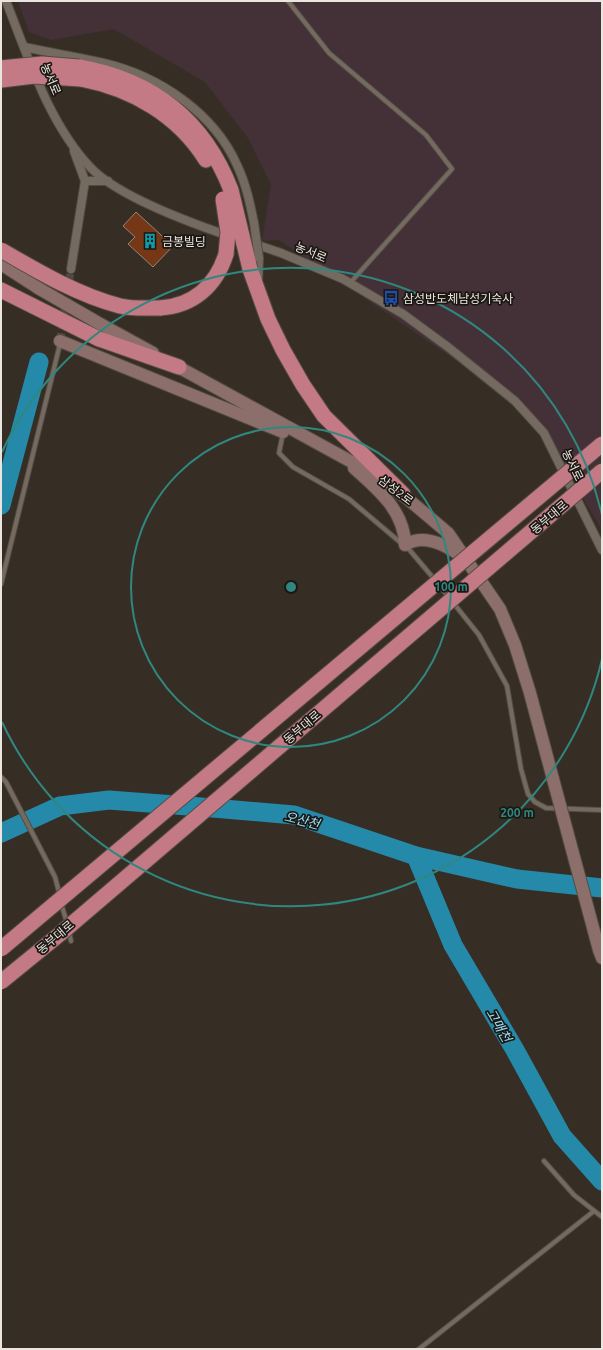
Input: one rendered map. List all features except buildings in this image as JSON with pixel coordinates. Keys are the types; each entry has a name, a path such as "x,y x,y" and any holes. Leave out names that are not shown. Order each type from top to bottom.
{"highway":[{"path":"1,68 42,64 80,73"},
{"path":"1,80 80,73 112,75 133,82 171,105 183,115 206,141 224,173 228,219 226,254 219,273 200,293 175,307 160,308 122,306 83,292 42,274 1,250"},
{"path":"226,190 255,263 258,293 283,350 303,385 324,416 403,494"},
{"path":"1,290 33,306 100,332 179,367"},
{"name":"동부대로","path":"1,949 602,444"},
{"name":"동부대로","path":"1,982 60,934 602,471"}],"main road":[{"path":"1,264 100,332"},
{"path":"60,341 339,454 382,494 395,510 402,522 405,545 410,542 422,540 434,542 451,549 469,562"},
{"name":"삼성2로","path":"179,367 374,473 403,494 448,533 469,562 500,609 515,645 601,954"}],"street":[{"name":"농서로","path":"6,1 54,116 72,145 92,169 108,181 146,203 210,230 281,253 350,283 403,314 453,351 515,401 544,433 602,550"},
{"path":"24,47 104,63 140,75 185,101 216,132 227,147 237,165 249,197 254,223 255,263"},
{"path":"71,270 85,181 72,145"},
{"path":"85,181 108,181"}],"lane":[{"path":"288,1 329,53 426,136 452,169 350,283"},
{"path":"1,584 60,341"},
{"path":"283,431 279,453 293,467 349,500 413,552 479,635 506,686 528,794 535,802 546,808 602,810"},
{"path":"1,777 6,782 54,877 71,941"},
{"path":"544,1161 570,1190 602,1217"},
{"path":"419,1349 594,1211"}],"shaded area":[{"path":"18,1 602,1 602,530 548,439 491,384 279,240 262,241 271,185 248,138 205,82 114,29 51,40 29,32"}],"waterway":[{"path":"1,505 39,362"},
{"name":"오산천","path":"1,833 60,806 109,800 294,815 416,856 517,879 602,888"},
{"name":"고매천","path":"416,856 453,945 515,1050 562,1136 602,1181"}],"tunnel":[{"path":"60,341 71,269"}],"place":[{"name":"금봉빌딩","path":"150,241"},
{"name":"삼성반도체남성기숙사","path":"391,298"}]}
